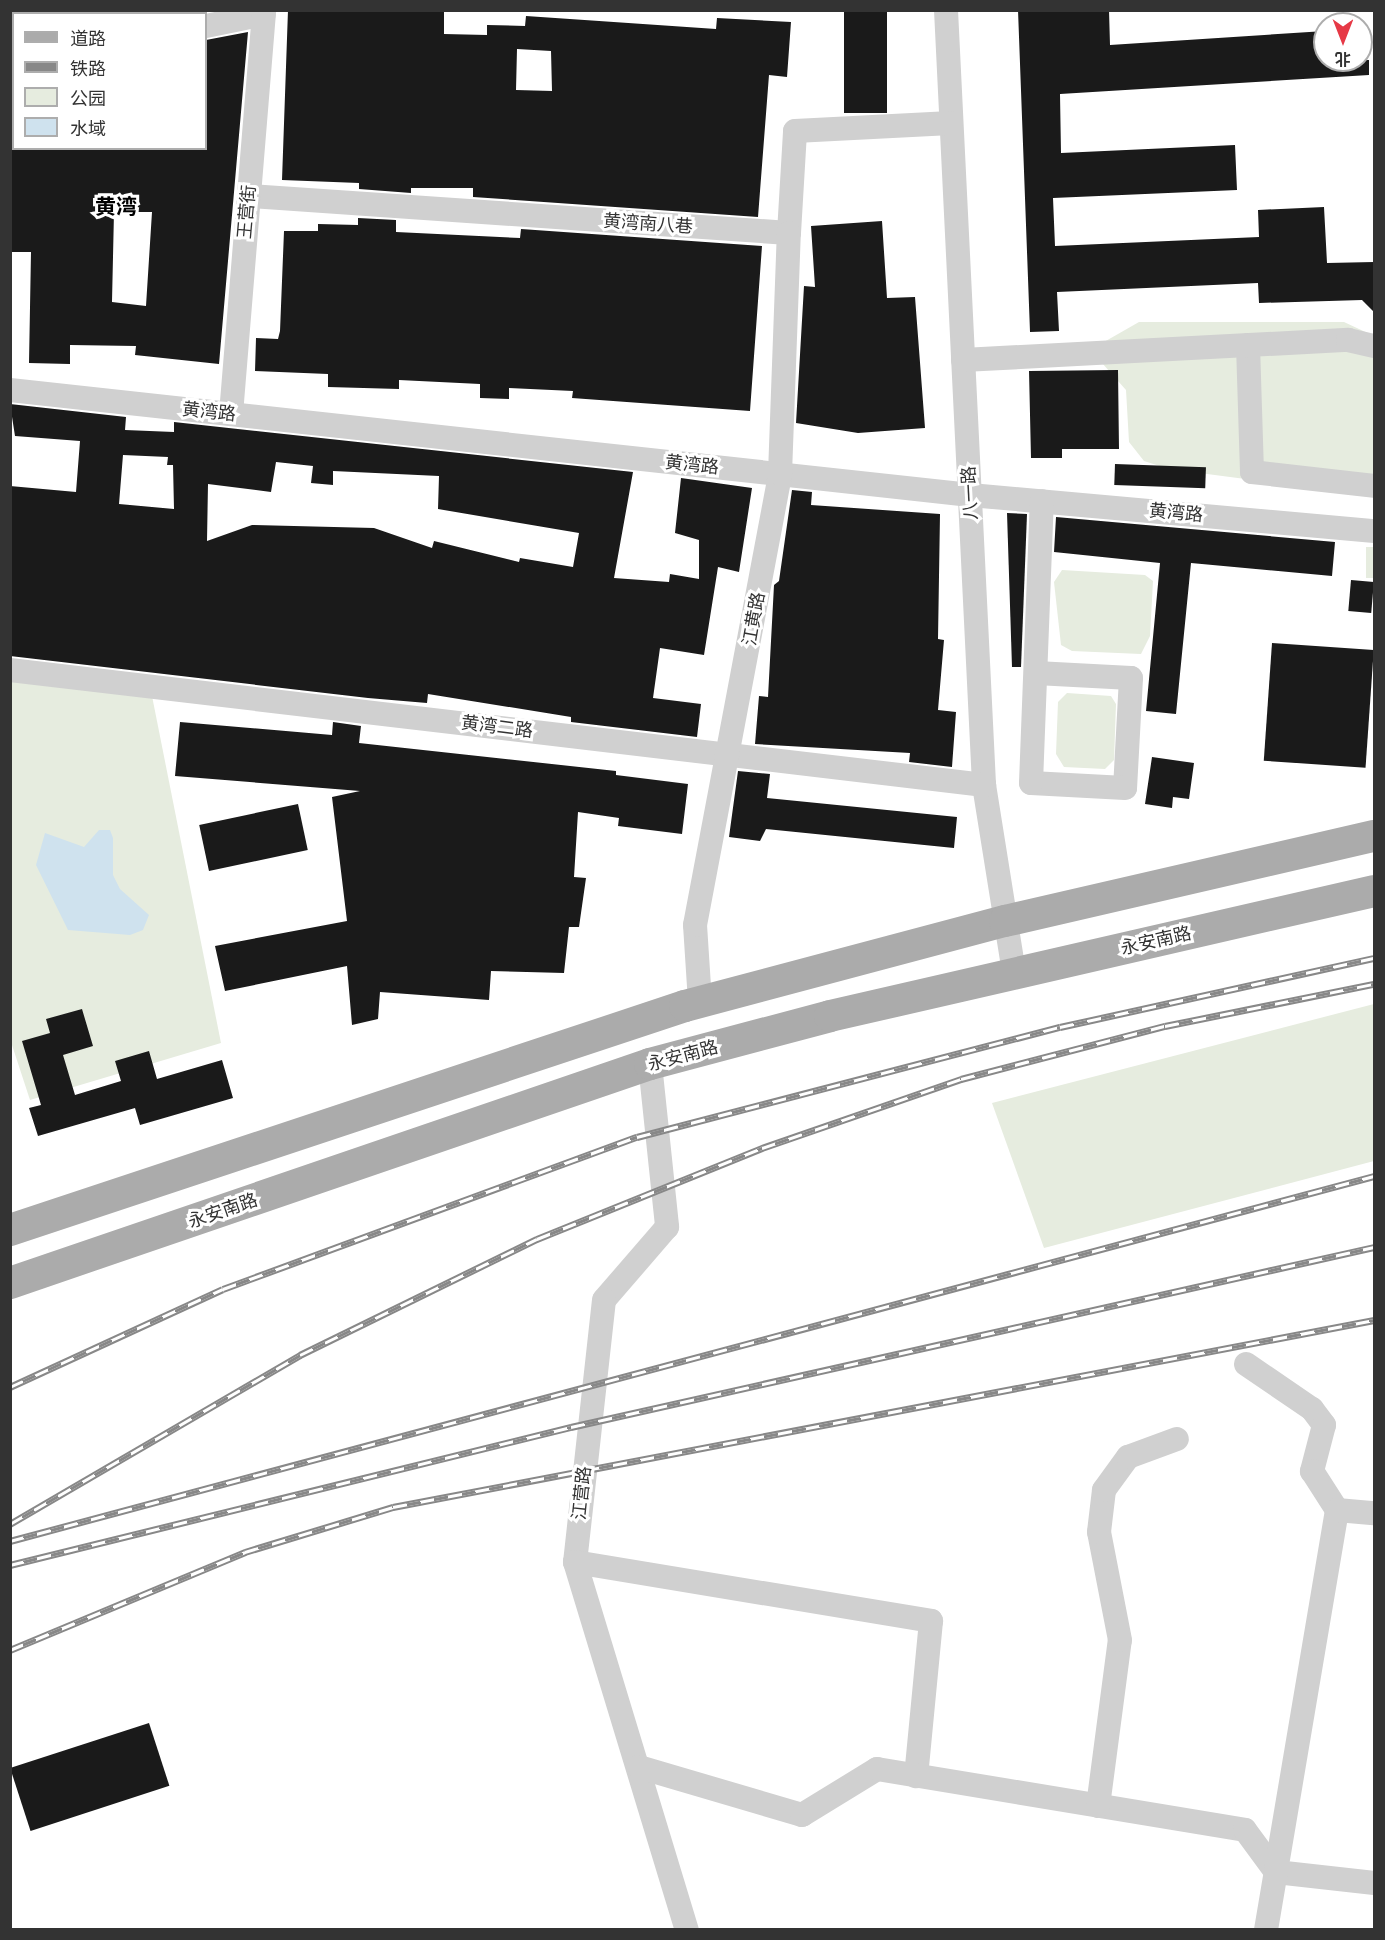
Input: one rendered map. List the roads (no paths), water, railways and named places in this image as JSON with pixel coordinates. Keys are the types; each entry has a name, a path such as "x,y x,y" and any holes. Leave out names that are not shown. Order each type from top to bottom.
{"main road":[{"path":"10,1230 700,1002 1005,921 1374,836"},
{"name":"永安南路","path":"10,1283 650,1064 1014,973 1374,891"}],"street":[{"name":"八一路","path":"946,10 984,785 1014,973"},
{"path":"207,26 264,12"},
{"name":"王营街","path":"231,414 264,12"},
{"path":"789,233 795,131 951,123"},
{"name":"黄湾南八巷","path":"249,196 789,233"},
{"name":"江黄路","path":"700,1002 695,925 730,755 780,474 789,233"},
{"path":"963,360 1348,340 1374,346"},
{"path":"1248,345 1252,472 1374,486"},
{"name":"黄湾路","path":"10,390 970,495 1374,531"},
{"path":"1036,674 1131,678 1125,788 1031,783 1042,501"},
{"name":"黄湾二路","path":"10,670 984,785"},
{"name":"江营路","path":"650,1064 667,1227 604,1300 575,1562 687,1929"},
{"path":"1246,1364 1312,1409 1324,1425 1312,1472 1337,1510 1266,1929"},
{"path":"1098,1806 1120,1640 1099,1532 1104,1490 1128,1457 1178,1439"},
{"path":"1337,1510 1374,1513"},
{"path":"575,1562 931,1621 916,1776"},
{"path":"639,1767 802,1815 877,1769 1245,1830 1276,1872 1374,1883"}],"water":[{"path":"99,830 110,830 113,838 113,875 120,889 149,915 143,930 130,935 68,930 36,865 45,833 84,847"}],"railway":[{"path":"10,1387 223,1289 637,1137 1060,1027 1374,958"},
{"path":"10,1524 300,1355 537,1239 762,1148 961,1079 1165,1026 1374,984"},
{"path":"10,1541 1374,1176"},
{"path":"10,1565 571,1427 1374,1247"},
{"path":"10,1650 245,1552 393,1507 1374,1320"}],"district":[{"name":"黄湾","path":"116,207"}]}
